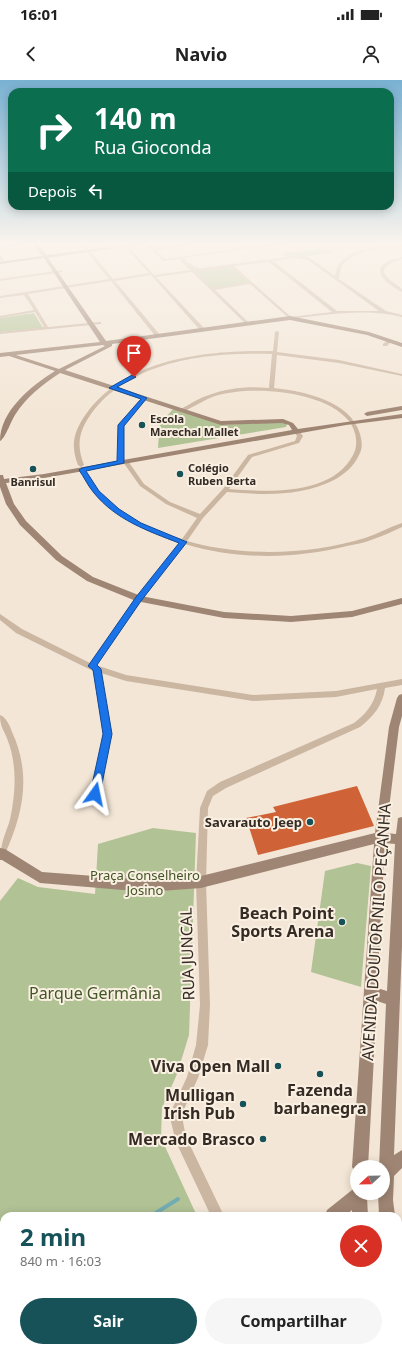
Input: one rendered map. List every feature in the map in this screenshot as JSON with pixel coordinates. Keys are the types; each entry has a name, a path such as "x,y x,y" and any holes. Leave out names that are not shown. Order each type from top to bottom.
{"main road":[{"path":"76,301 91,324 108,344"},
{"path":"94,317 103,329"},
{"path":"3,355 108,344 202,329 290,318 339,327 390,341 402,346"},
{"path":"107,335 108,344"},
{"path":"0,439 3,429 13,411 26,396 59,370 108,344"},
{"path":"3,355 59,370 224,423 283,421 291,424 295,429"},
{"path":"402,408 350,420 44,476 0,480 10,504 22,523 59,558 90,579 138,599 224,615 291,619 352,614 402,601"},
{"path":"350,420 402,416"},
{"name":"AVENIDA DOUTOR NILO PEÇANHA","path":"360,1160 380,837 394,727 402,698"},
{"name":"AVENIDA DOUTOR NILO PEÇANHA","path":"386,1160 402,822"},
{"path":"1,854 40,877 147,886 201,882 380,837 401,840"},
{"path":"370,993 393,999"},
{"path":"390,1169 402,1158"},
{"path":"338,1212 352,1200"},
{"path":"359,1200 360,1212"},
{"name":"AVENIDA DOUTOR NILO PEÇANHA","path":"386,1200 386,1212"}],"street":[{"path":"30,301 47,328"},
{"path":"130,301 158,336"},
{"path":"177,301 202,329"},
{"path":"224,301 246,323"},
{"path":"271,301 290,318 336,313 384,312 402,316"},
{"path":"321,301 336,313"},
{"path":"369,301 384,312"},
{"path":"0,316 36,311"},
{"path":"0,333 99,323"},
{"path":"271,389 277,332"},
{"path":"385,345 390,341"},
{"path":"402,375 331,360 275,352 251,351 181,359 160,365 112,388 90,410 82,426 76,448 82,468 96,492 117,511 138,525 184,542 224,550 254,553 299,553 348,545 378,536 402,525"},
{"path":"183,410 220,393 241,390 271,389 288,391 332,406 350,420 358,435 359,448 355,462 341,474 323,483 292,491 267,493 225,490"},
{"path":"144,398 121,425 122,461 142,485 168,503 201,517"},
{"path":"95,794 107,734 94,667 138,599 184,542 201,517 225,490 248,458 297,442 300,436 295,429"},
{"path":"0,616 19,631 94,667 126,678 253,698 336,694 402,682"},
{"name":"RUA JUNCAL","path":"216,1212 180,1138 177,1122 179,1107 192,1078 202,1045 205,1005 201,882 204,808 210,794 223,785 357,725 369,715 376,706 381,697 382,686"},
{"path":"0,718 8,733 17,761 19,780 16,814 1,854"}],"green space":[{"path":"34,313 43,328 0,332 0,318"},
{"path":"173,409 223,425 283,422 287,424 286,427 158,448 159,434 156,434 161,423"},
{"name":"Parque Germânia","path":"153,828 196,833 189,1035 177,1074 162,1108 161,1138 195,1212 0,1212 0,901 18,878 38,887 95,894 98,844"},
{"name":"Beach Point Sports Arena","path":"357,863 371,866 361,987 311,972 325,871"}],"building":[{"name":"Savarauto Jeep","path":"357,786 374,826 258,855 246,818 276,812 273,807"}],"waterway":[{"path":"157,1212 178,1199"}],"place":[{"name":"Escola Marechal Mallet","path":"142,425"},
{"name":"Banrisul","path":"33,469"},
{"name":"Colégio Ruben Berta","path":"180,474"},
{"name":"Savarauto Jeep","path":"310,822"},
{"name":"Beach Point Sports Arena","path":"342,922"},
{"name":"Viva Open Mall","path":"278,1066"},
{"name":"Fazenda barbanegra","path":"320,1074"},
{"name":"Mulligan Irish Pub","path":"243,1104"},
{"name":"Mercado Brasco","path":"263,1139"}],"route":[{"path":"95,794 107,734 97,669 92,666 138,599 184,542 138,525 117,511 96,492 82,470 120,463 121,425 144,398 112,388 134,377"}],"park label":[{"name":"Praça Conselheiro Josino","path":"145,882"}]}
